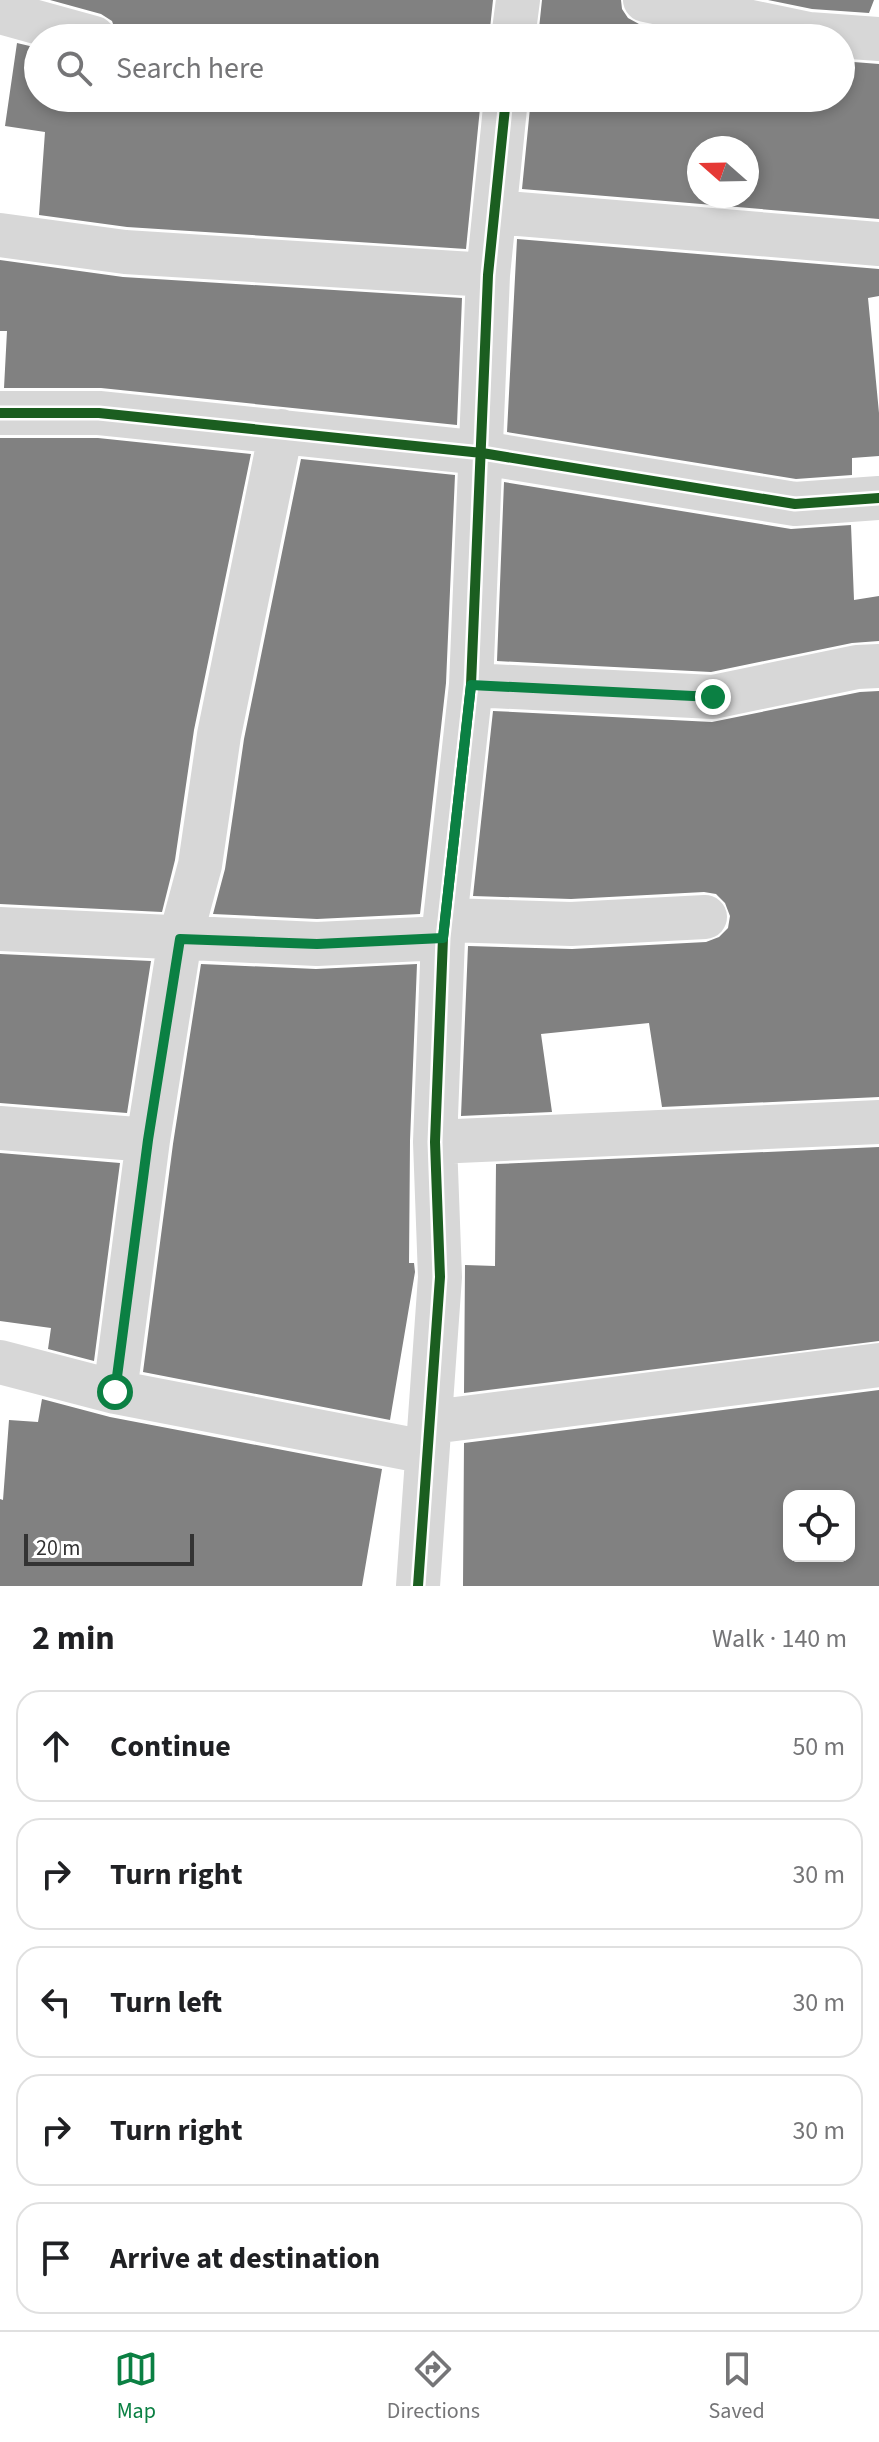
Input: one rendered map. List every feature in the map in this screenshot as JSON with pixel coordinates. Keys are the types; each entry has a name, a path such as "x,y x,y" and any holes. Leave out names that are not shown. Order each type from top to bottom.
{"street":[{"path":"515,24 518,0"},
{"path":"645,0 761,24"},
{"path":"0,12 43,24"},
{"path":"855,37 879,39"},
{"path":"418,1586 440,1277 435,1142 445,929 471,685 488,275 505,112"},
{"path":"495,212 879,244"},
{"path":"0,235 125,252 488,275"},
{"path":"0,413 99,413 482,453 795,504 879,498"},
{"path":"115,1392 148,1140 180,939 200,865 219,735 281,431"},
{"path":"471,685 713,697 857,667 879,666"},
{"path":"0,929 317,944 445,929 705,917"},
{"path":"435,1142 879,1122"},
{"path":"0,1128 148,1140"},
{"path":"0,1362 115,1392 429,1437 879,1365"}],"building":[{"path":"50,0 493,0 490,24 113,24 101,14"},
{"path":"542,0 621,0 628,18 639,24 539,24"},
{"path":"768,0 874,0 869,13 812,9"},
{"path":"17,43 24,45 24,112 480,112 466,249 127,227 39,215 45,132 5,126"},
{"path":"855,62 879,64 879,219 748,208 759,208 759,136 687,136 687,203 522,189 530,112 855,112"},
{"path":"517,239 879,269 879,296 868,298 879,413 879,456 852,458 852,475 796,479 507,432"},
{"path":"0,260 123,277 462,298 457,425 101,388 4,388 7,331 0,331"},
{"path":"0,438 98,438 251,454 194,730 175,860 162,912 0,904"},
{"path":"301,459 455,475 446,683 420,914 317,919 213,914 225,869 244,739"},
{"path":"504,482 791,529 851,525 854,600 879,596 879,641 852,643 711,672 497,661"},
{"path":"879,691 879,1097 662,1107 649,1023 541,1034 552,1112 461,1116 468,946 572,949 706,942 719,937 728,928 730,916 725,903 716,894 704,892 571,899 473,896 493,711 712,722 860,692"},
{"path":"0,954 151,961 127,1113 0,1103"},
{"path":"201,964 316,969 417,964 409,1263 414,1263 415,1272 390,1420 143,1372"},
{"path":"879,1147 879,1341 464,1393 465,1265 495,1266 496,1164"},
{"path":"0,1153 120,1163 94,1361 48,1349 51,1328 0,1321"},
{"path":"879,1390 879,1586 463,1586 464,1443"},
{"path":"42,1399 110,1417 382,1469 362,1586 0,1586 0,1499 3,1500 9,1420 38,1422"}],"cycle path":[{"path":"418,1586 440,1277 435,1142 443,938 471,685 488,275 505,112"},
{"path":"0,413 99,413 482,453 795,504 879,498"}],"route":[{"path":"115,1392 148,1140 180,939 317,944 443,938 471,685 713,697"}]}
